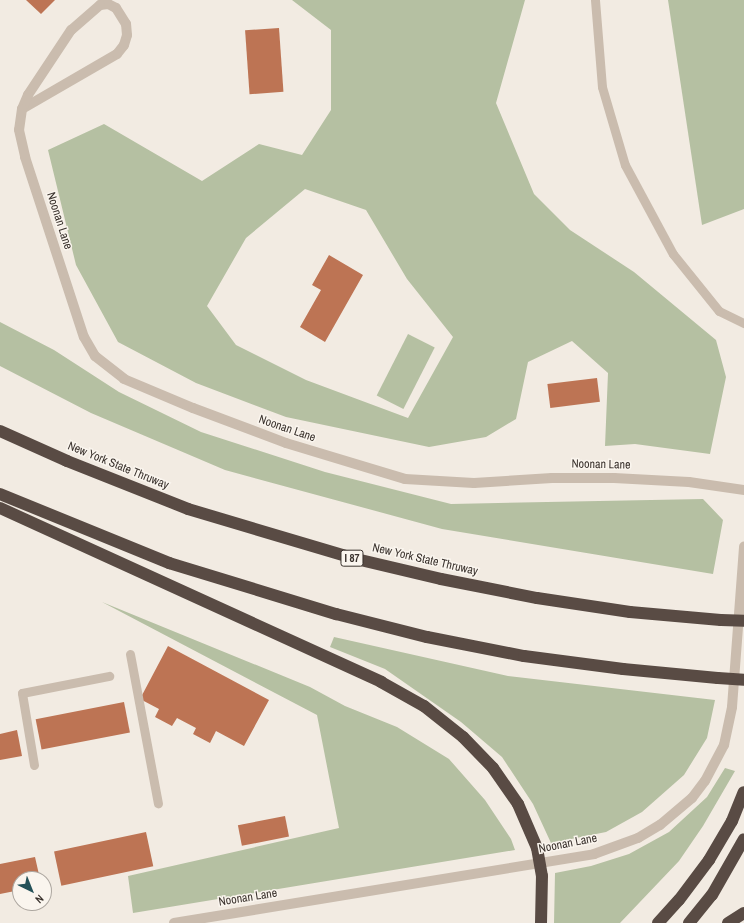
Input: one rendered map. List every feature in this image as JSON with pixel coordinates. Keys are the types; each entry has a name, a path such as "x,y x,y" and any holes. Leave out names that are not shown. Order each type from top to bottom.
{"highway":[{"name":"New York State Thruway","path":"0,431 67,461 188,509 345,556 441,579 537,598 630,612 744,621"},
{"path":"0,494 169,563 336,614 427,637 524,656 623,669 744,680"},
{"path":"0,508 365,674 424,706 463,737 493,768 518,804 537,848 542,876 541,923"},
{"path":"658,923 679,900 709,860 732,821 744,792"},
{"path":"689,923 724,876 744,839"},
{"path":"728,923 744,912"}],"street":[{"name":"Noonan Lane","path":"22,109 117,54 124,45 127,35 126,24 116,8 108,4 100,5 81,19 35,82 22,109 19,130 22,146 81,330 95,356 124,379 273,438 405,479 451,483 552,478 672,480 744,490"},
{"name":"Noonan Lane","path":"174,923 594,854 638,838 660,825 692,798 705,781 724,745 733,701 744,546"}],"lane":[{"path":"595,0 602,86 625,165 673,254 719,312 744,323"},
{"path":"130,654 158,803"},
{"path":"34,765 22,693 109,676"}],"green space":[{"path":"292,0 525,0 496,103 534,194 570,230 634,272 716,340 726,377 710,454 635,444 605,446 608,373 572,341 528,362 516,419 486,437 429,447 286,417 196,383 118,342 76,265 48,150 104,124 202,181 259,144 302,155 331,110 331,30","holes":["305,189 366,210 407,279 453,337 408,418 306,380 236,345 207,306 246,238"]},
{"path":"668,0 744,0 744,209 702,225"},
{"path":"0,322 54,350 119,392 201,432 325,472 451,504 703,499 723,520 713,574 442,529 225,470 91,413 0,366"},
{"path":"408,334 435,348 403,409 377,395"},
{"path":"102,602 310,687 345,706 397,727 449,759 485,800 511,839 515,850 133,913 128,876 339,828 317,715"},
{"path":"334,637 508,676 715,700 707,738 684,775 642,812 606,832 551,843 533,804 502,757 461,722 385,669 330,647"},
{"path":"725,768 735,771 703,826 679,861 620,923 554,923 555,873 591,866 629,854 669,832 707,797"}],"building":[{"path":"26,0 55,0 41,14"},
{"path":"279,28 283,92 250,94 245,30"},
{"path":"329,255 363,275 325,342 300,327 321,290 312,285"},
{"path":"597,378 600,402 550,408 547,384"},
{"path":"168,646 269,700 244,746 216,731 210,743 193,734 196,728 177,718 172,726 155,717 159,709 140,699"},
{"path":"124,702 130,732 42,750 36,719"},
{"path":"17,730 22,756 0,760 0,734"},
{"path":"285,816 289,837 242,846 238,825"},
{"path":"146,832 153,866 61,886 54,852"},
{"path":"35,857 38,871 12,871 12,892 0,894 0,864"}]}
